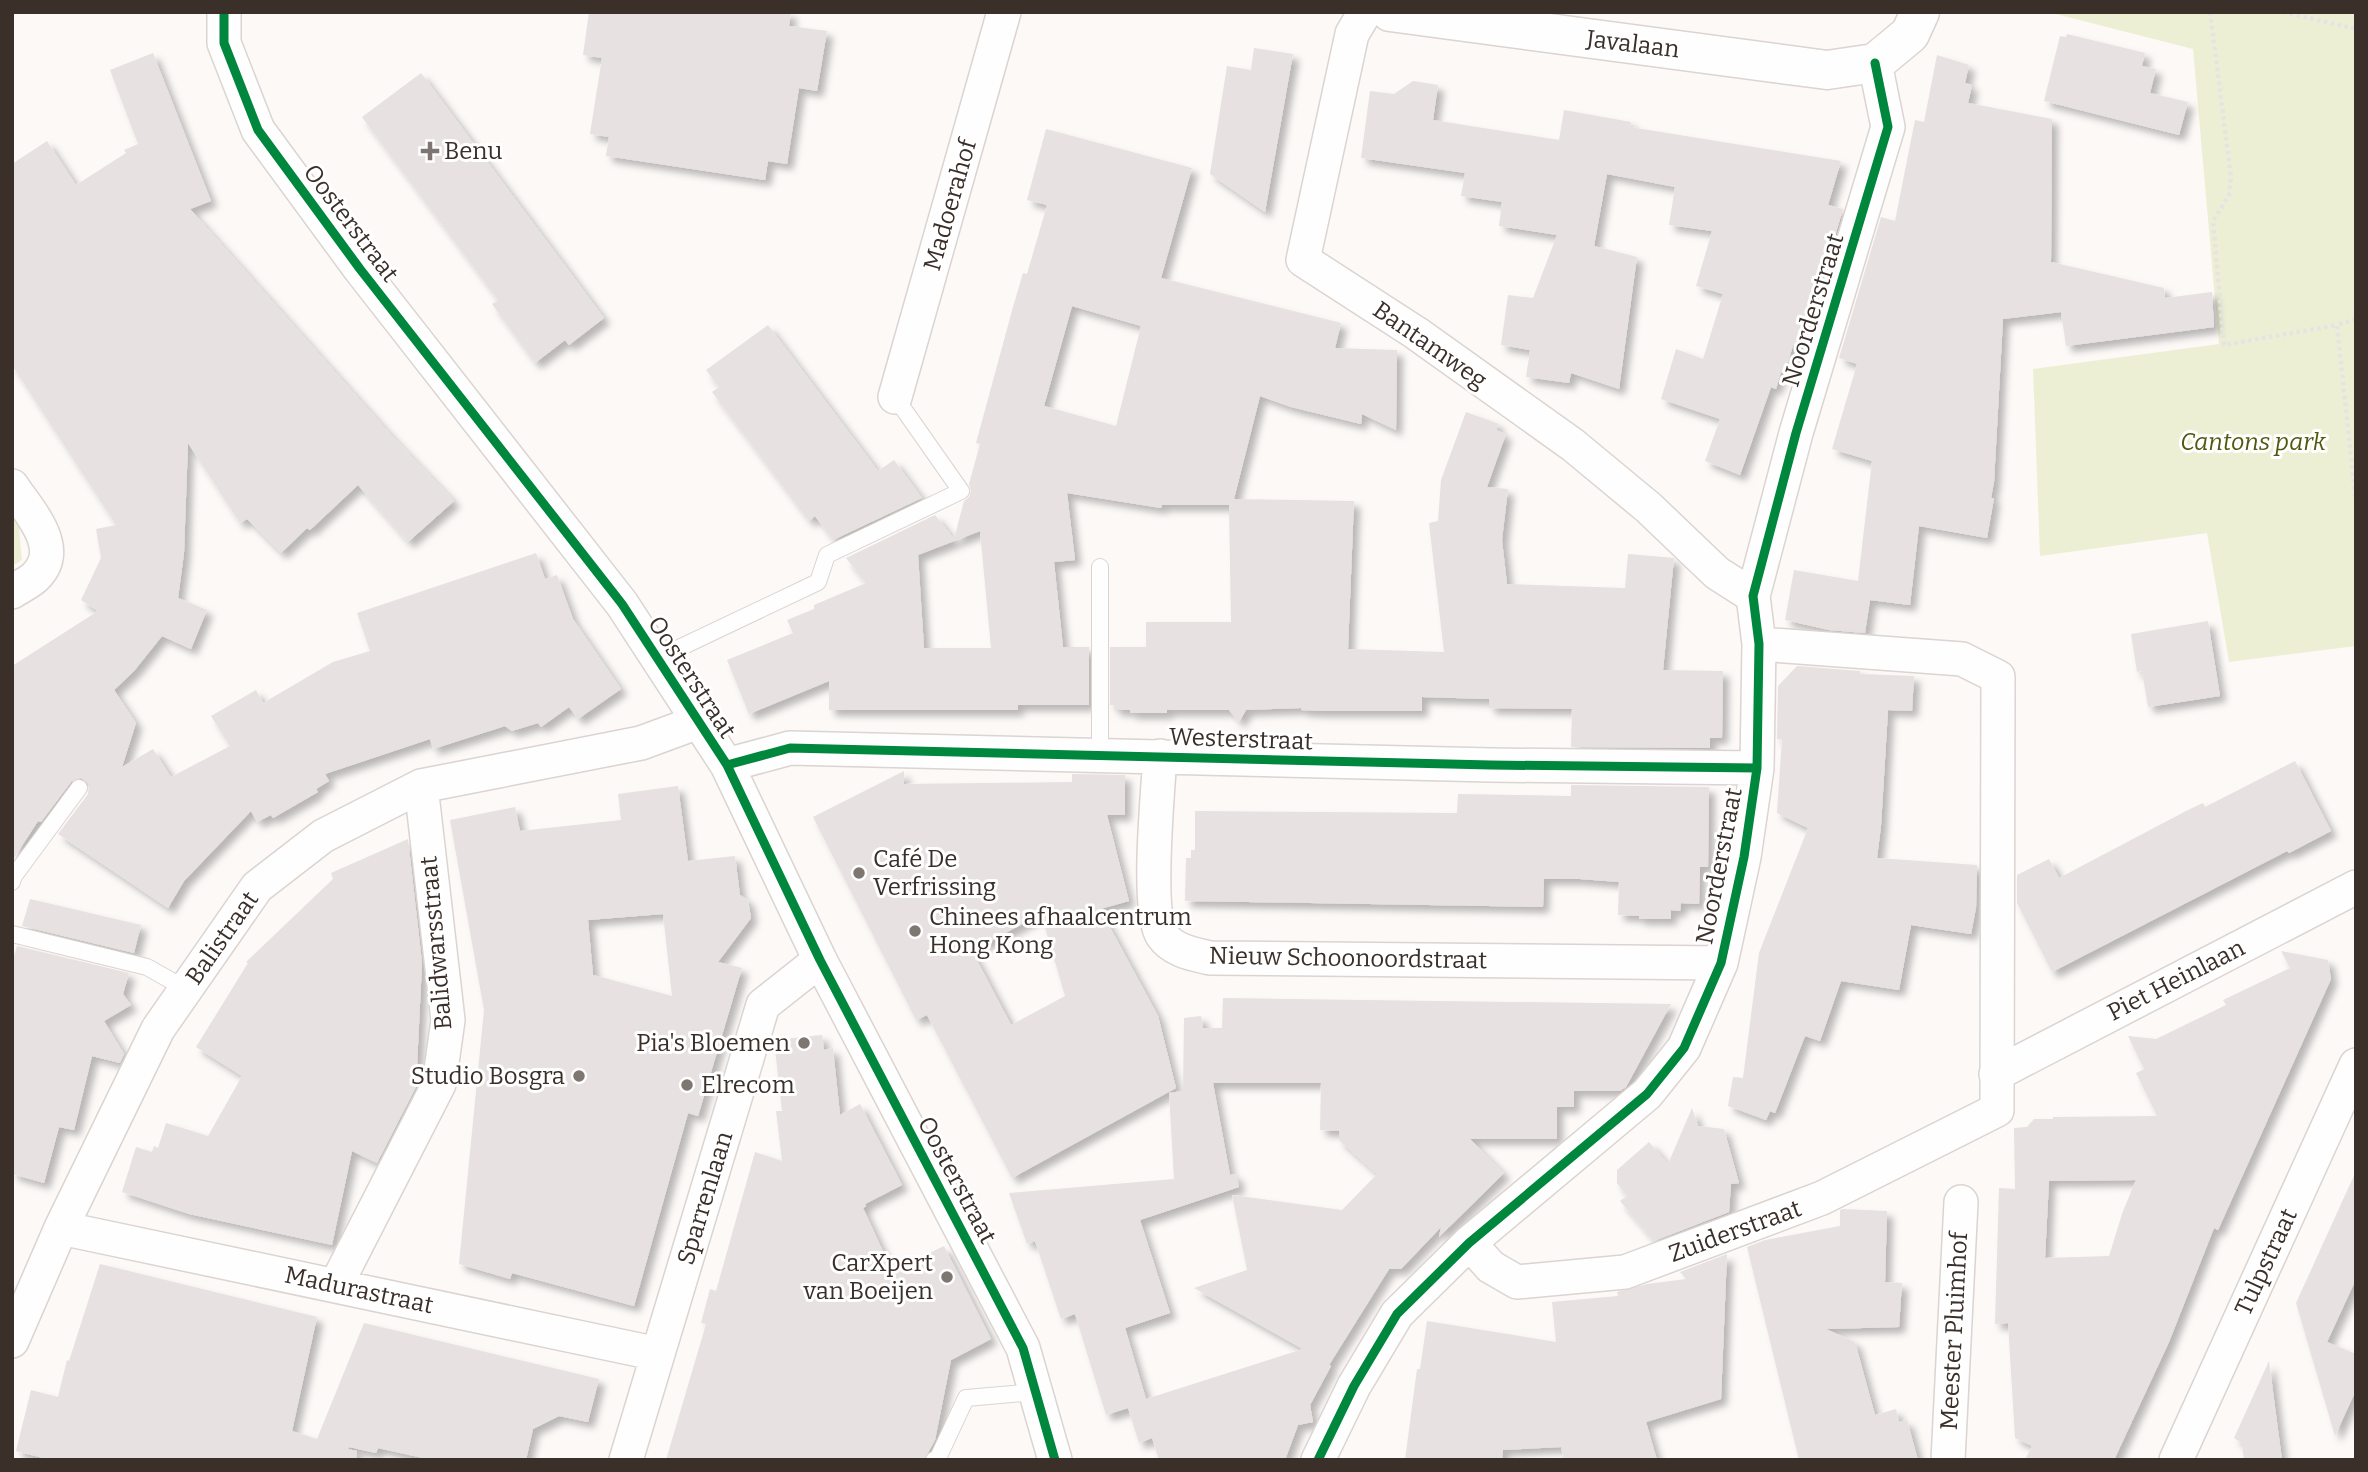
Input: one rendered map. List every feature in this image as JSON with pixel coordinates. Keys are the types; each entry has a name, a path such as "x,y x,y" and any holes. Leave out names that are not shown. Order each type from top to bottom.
{"main road":[{"name":"Javalaan","path":"1390,12 1827,70 1875,63"},
{"path":"1875,63 1910,34 1920,12"}],"street":[{"name":"Oosterstraat","path":"224,12 224,43 258,130 360,269 622,604 727,765 821,960 1023,1348 1055,1460"},
{"name":"Madoerahof","path":"895,397 1004,12"},
{"name":"Bantamweg","path":"1366,12 1352,34 1303,260 1416,332 1573,445 1649,508 1717,572 1753,596"},
{"name":"Noorderstraat","path":"1318,1460 1354,1386 1397,1314 1469,1243 1647,1094 1684,1048 1721,963 1744,857 1757,768 1759,644 1753,596 1797,433 1888,127 1875,63"},
{"path":"12,486 47,540 47,559 36,577 12,592"},
{"path":"1759,644 1962,659 1998,677 1996,1074"},
{"name":"Balistraat","path":"12,1341 61,1228 158,1029 257,887 323,836 421,786 641,743 698,722"},
{"name":"Westerstraat","path":"727,765 790,748 1491,765 1757,768"},
{"name":"Nieuw Schoonoordstraat","path":"1160,755 1153,906 1162,935 1182,951 1210,958 1721,963"},
{"name":"Balidwarsstraat","path":"336,1285 439,1084 448,1020 421,786"},
{"name":"Piet Heinlaan","path":"1996,1074 2353,897"},
{"name":"Sparrenlaan","path":"625,1460 763,1005 821,960"},
{"name":"Tulpstraat","path":"2176,1460 2356,1065"},
{"name":"Zuiderstraat","path":"1469,1243 1491,1268 1517,1282 1625,1272 1822,1198 1997,1110 1996,1074"},
{"name":"Meester Pluimhof","path":"1948,1460 1961,1202"},
{"name":"Madurastraat","path":"61,1228 658,1354"}],"lane":[{"path":"656,659 818,582 827,555 961,491 895,397"},
{"path":"1100,567 1100,754"},
{"path":"12,882 79,788"},
{"path":"12,934 147,967 186,989"},
{"path":"934,1460 938,1458 966,1398 1036,1392"}],"path":[{"path":"2210,12 2231,177 2229,195 2213,221 2224,345 2337,326 2356,319"},
{"path":"2283,12 2356,29"},
{"path":"2337,326 2356,503"}],"green space":[{"name":"Cantons park","path":"2048,12 2356,12 2356,646 2229,662 2207,533 2040,556 2033,369 2219,344 2193,49"},
{"path":"12,517 19,528 22,560 12,566"}],"building":[{"path":"589,12 791,12 789,26 827,31 817,91 799,88 787,164 768,161 765,180 606,156 609,137 590,134 602,58 583,55"},
{"path":"2067,34 2145,53 2142,66 2156,69 2150,93 2188,102 2179,135 2044,101 2060,36 2066,37"},
{"path":"1254,48 1293,54 1265,212 1210,174 1227,66 1251,70"},
{"path":"153,53 211,201 190,209 391,435 454,501 408,542 358,485 281,553 247,519 240,523 188,443 184,553 178,598 207,610 191,649 162,636 134,671 114,690 136,723 122,767 153,749 171,777 230,746 211,716 256,690 263,703 333,662 370,651 357,613 536,553 545,579 557,575 573,619 621,689 578,719 569,707 541,727 538,723 512,731 505,726 433,749 430,739 325,774 329,781 316,789 318,792 273,818 271,815 257,822 251,811 184,881 168,908 58,834 88,794 89,784 81,778 71,782 41,822 38,821 12,861 12,666 98,611 81,600 101,558 96,529 116,525 12,365 12,164 47,141 76,185 126,153 124,150 138,144 110,70"},
{"path":"1937,55 1969,65 1965,83 1972,85 1968,103 2052,119 2051,262 2164,288 2165,298 2212,292 2214,327 2066,346 2061,312 2003,319 1991,498 1994,498 1987,538 1919,526 1910,605 1870,600 1865,633 1829,630 1785,620 1794,570 1858,581 1872,461 1832,449 1857,364 1839,358 1881,217 1895,221 1915,120 1924,122"},
{"path":"421,73 604,318 569,345 565,340 535,363 492,304 498,300 362,117"},
{"path":"1413,81 1438,85 1433,120 1559,140 1564,110 1631,122 1630,127 1841,161 1828,205 1843,209 1802,347 1793,345 1785,373 1781,372 1776,389 1771,387 1740,475 1705,461 1720,419 1661,399 1676,349 1703,359 1723,294 1696,286 1712,231 1669,225 1675,187 1607,174 1594,246 1637,257 1619,389 1571,373 1569,383 1526,377 1530,350 1501,345 1508,295 1533,298 1557,235 1499,226 1502,202 1461,196 1465,173 1361,158 1370,91 1394,94"},
{"path":"1046,129 1192,168 1161,278 1341,323 1335,348 1397,350 1396,430 1362,414 1361,424 1291,407 1260,396 1234,499 1354,501 1348,649 1444,652 1429,523 1438,521 1441,480 1466,412 1499,424 1496,430 1506,434 1487,487 1508,489 1502,540 1507,584 1625,588 1628,554 1674,558 1663,670 1723,671 1722,738 1710,738 1710,748 1571,747 1572,709 1489,708 1489,699 1422,697 1422,711 1322,711 1301,708 1246,710 1239,722 1229,710 1130,713 1130,710 1115,710 1115,705 1110,705 1110,647 1146,647 1146,622 1231,622 1229,505 1162,505 1161,508 1067,493 1075,560 1054,562 1063,647 1089,647 1089,705 1018,705 1018,710 829,710 829,681 749,714 727,660 793,633 787,620 814,609 814,605 866,583 846,558 935,515 954,539 964,501 971,491 969,484 980,444 976,443 1013,307 1023,273 1027,274 1047,205 1027,200","holes":["1072,306 1141,326 1116,426 1044,406","980,531 991,648 924,648 918,555"]},
{"path":"768,325 878,471 894,460 922,498 833,540 815,516 809,521 712,392 719,387 706,370"},
{"path":"2208,621 2220,696 2148,707 2142,671 2137,672 2131,634"},
{"path":"1797,666 1860,671 1860,674 1914,676 1912,711 1888,710 1877,858 1977,865 1976,908 1971,934 1911,925 1899,990 1841,981 1820,1041 1805,1036 1775,1113 1770,1111 1766,1120 1728,1106 1733,1077 1743,1078 1759,953 1808,828 1777,813 1782,739 1777,739 1778,686"},
{"path":"2295,761 2331,831 2052,972 2017,903 2017,875 2049,859 2059,878 2186,811 2203,803 2205,807"},
{"path":"904,771 904,784 1072,782 1072,774 1125,775 1125,815 1107,815 1129,901 1100,909 1158,1016 1176,1088 1012,1178 927,1015 916,1020 813,817","holes":["1041,914 1065,996 1011,1025 972,951"]},
{"path":"1571,785 1709,787 1708,867 1700,867 1699,904 1681,903 1680,911 1671,910 1671,919 1639,919 1639,916 1618,915 1619,882 1580,879 1544,879 1543,907 1185,901 1186,858 1191,858 1191,850 1195,850 1195,811 1457,813 1458,794 1571,796"},
{"path":"678,786 688,861 735,856 740,895 748,900 751,918 718,962 742,968 698,1116 688,1113 634,1306 512,1273 510,1279 459,1264 484,1010 450,820 515,807 520,831 621,820 618,794","holes":["663,914 672,996 593,975 588,920"]},
{"path":"408,839 422,963 416,1087 377,1163 352,1151 332,1245 189,1214 122,1192 136,1147 152,1152 154,1146 158,1148 166,1123 208,1136 242,1076 196,1047 248,963 246,962 333,879 331,873"},
{"path":"30,899 141,925 134,953 22,926"},
{"path":"17,946 129,973 123,994 131,1005 104,1021 124,1054 120,1063 92,1056 74,1130 59,1127 44,1183 12,1174 12,962"},
{"path":"2281,951 2328,960 2331,979 2218,1230 2214,1228 2169,1342 2114,1460 2025,1460 2032,1446 2015,1438 2008,1323 1995,1324 1999,1188 2015,1189 2014,1128 2027,1127 2034,1119 2053,1117 2157,1116 2136,1073 2144,1069 2128,1036 2156,1039 2226,1005 2223,1000 2290,968","holes":["2136,1180 2109,1256 2045,1258 2049,1181"]},
{"path":"1223,998 1671,1004 1626,1087 1620,1091 1574,1091 1574,1107 1557,1107 1557,1139 1470,1139 1504,1173 1439,1237 1441,1227 1401,1269 1389,1269 1329,1365 1331,1366 1310,1405 1313,1422 1298,1425 1285,1460 1159,1460 1152,1438 1139,1443 1128,1408 1106,1415 1075,1314 1061,1319 1035,1241 1027,1244 1009,1193 1174,1179 1169,1093 1183,1091 1184,1018 1201,1016 1203,1028 1222,1028","holes":["1213,1083 1321,1083 1320,1130 1339,1131 1339,1140 1377,1174 1342,1210 1232,1195 1247,1270 1194,1288 1303,1349 1146,1399 1125,1328 1170,1313 1140,1220 1239,1187 1236,1174 1230,1175"]},
{"path":"822,1035 824,1050 833,1048 840,1115 860,1104 902,1185 865,1204 863,1208 892,1271 944,1246 991,1339 951,1360 935,1440 924,1460 666,1460 706,1324 701,1323 710,1289 716,1291 755,1152 782,1161 776,1111 782,1111 774,1040"},
{"path":"1692,1108 1698,1126 1724,1129 1739,1183 1731,1184 1729,1212 1654,1241 1620,1201 1627,1196 1617,1183 1617,1170 1649,1142 1668,1164"},
{"path":"2356,1171 2356,1279 2327,1342 2356,1354 2356,1390 2335,1436 2296,1303"},
{"path":"1840,1210 1887,1211 1885,1282 1902,1283 1899,1327 1826,1329 1855,1342 1875,1415 1896,1409 1899,1422 1907,1420 1918,1460 1799,1460 1747,1247 1765,1240 1840,1226"},
{"path":"1727,1254 1721,1399 1646,1422 1657,1460 1564,1460 1561,1447 1503,1450 1502,1460 1405,1460 1417,1369 1420,1369 1427,1321 1556,1342 1552,1302 1618,1296 1617,1292 1647,1284 1686,1279 1680,1272"},
{"path":"100,1264 317,1317 292,1431 317,1439 364,1323 599,1379 588,1422 559,1416 533,1429 526,1460 432,1460 378,1448 376,1453 349,1447 348,1449 357,1451 356,1460 51,1460 16,1451 31,1390 58,1397 67,1360 69,1361"},
{"path":"2269,1361 2282,1460 2244,1460 2242,1443 2234,1438"}],"cycle path":[{"path":"224,12 224,43 258,130 360,269 622,604 727,765 820,960 1023,1348 1055,1460"},
{"path":"1318,1460 1354,1386 1397,1314 1469,1243 1647,1094 1684,1048 1721,963 1744,857 1757,768 1759,644 1753,596 1796,433 1888,127 1875,63"},
{"path":"727,765 790,748 1491,765 1757,768"}],"place":[{"name":"Benu","path":"430,151"},
{"name":"Café De Verfrissing","path":"859,873"},
{"name":"Chinees afhaalcentrum Hong Kong","path":"915,931"},
{"name":"Pia's Bloemen","path":"804,1043"},
{"name":"Studio Bosgra","path":"579,1076"},
{"name":"Elrecom","path":"687,1085"},
{"name":"CarXpert van Boeijen","path":"947,1277"}]}
